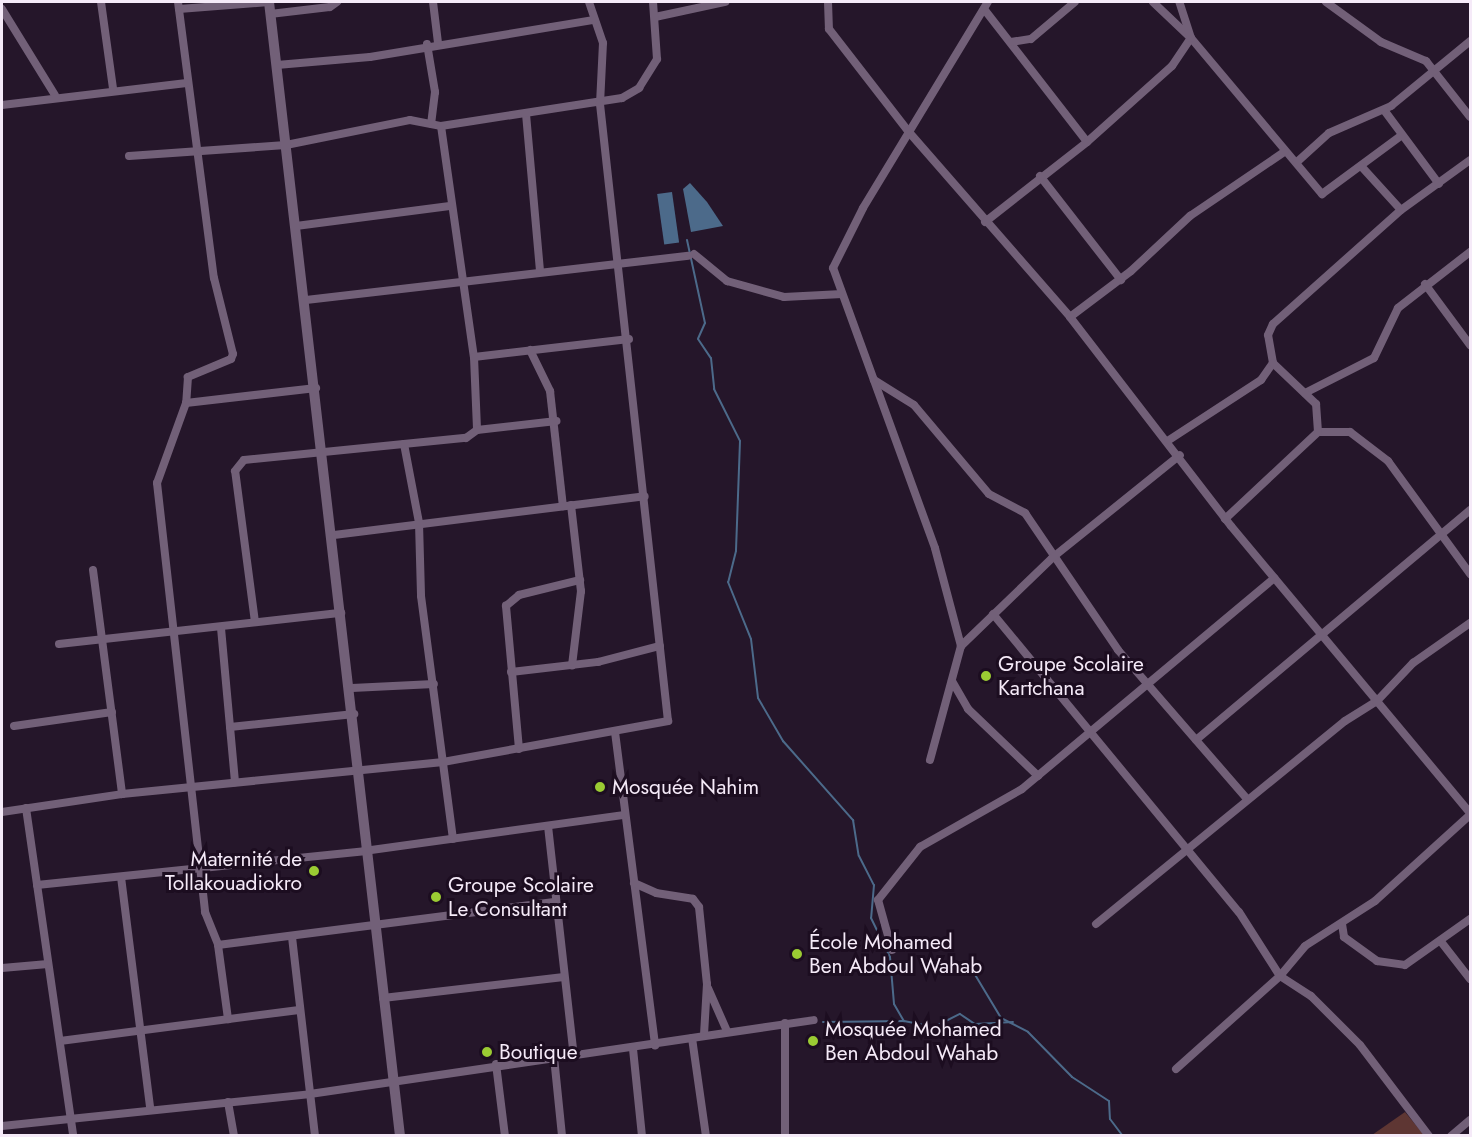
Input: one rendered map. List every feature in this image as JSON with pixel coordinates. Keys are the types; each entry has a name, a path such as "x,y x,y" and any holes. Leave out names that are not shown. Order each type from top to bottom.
{"street":[{"path":"101,2 113,88"},
{"path":"228,1019 218,945 205,912 203,867 172,634 157,483 186,403 189,375 224,363 232,354 218,303 195,152 178,5 269,2 325,453 341,614 355,714 356,769 364,851 400,1136"},
{"path":"270,14 330,7 337,2"},
{"path":"433,2 438,43"},
{"path":"2,812 122,794 443,762 668,721 629,339 600,104 603,43 589,2"},
{"path":"129,156 286,145 410,120 441,126 600,104 631,95 653,67 658,50 653,2"},
{"path":"655,17 725,2"},
{"path":"828,2 829,29 908,131 1070,317 1180,455 1225,519 1470,814 1342,924 1305,946 1280,976 1176,1069"},
{"path":"930,760 961,646 935,548 833,268 908,131 988,2"},
{"path":"1011,42 1031,39 1075,2"},
{"path":"1153,2 1191,38 1284,152 1297,162 1322,194 1402,135"},
{"path":"1179,2 1191,38"},
{"path":"1326,2 1381,42 1434,69 1470,117"},
{"path":"2,9 55,95"},
{"path":"984,9 1088,142"},
{"path":"277,65 370,57 427,44 594,20"},
{"path":"985,222 1040,176 1088,142 1172,66 1191,38"},
{"path":"1297,162 1329,133 1384,111 1470,41"},
{"path":"427,44 435,92 431,124"},
{"path":"2,105 55,95 113,88 187,83"},
{"path":"1384,111 1440,184"},
{"path":"526,114 540,271"},
{"path":"441,126 459,280 474,357 477,430"},
{"path":"1070,317 1121,280 1191,216 1284,152"},
{"path":"1225,519 1318,432 1321,415 1305,393 1273,363 1268,335 1273,324 1401,210 1440,184 1470,160"},
{"path":"1361,166 1401,210"},
{"path":"1040,176 1121,280"},
{"path":"296,226 450,206"},
{"path":"1305,393 1374,358 1382,350 1398,308 1425,284 1470,252"},
{"path":"306,300 618,261 691,255 727,281 784,297 842,294"},
{"path":"1425,284 1470,345"},
{"path":"474,357 629,339"},
{"path":"530,350 550,392 580,580 572,665"},
{"path":"1168,440 1261,380 1273,363"},
{"path":"874,380 914,405 989,494 1025,513 1052,558 1118,650 1150,683 1246,799"},
{"path":"186,403 316,388"},
{"path":"255,622 238,464 466,438 477,430 555,421"},
{"path":"1318,432 1350,432 1365,440 1388,461 1439,537 1470,574"},
{"path":"404,444 419,523 421,596 453,838"},
{"path":"961,646 1052,558 1180,455"},
{"path":"334,535 645,496"},
{"path":"1196,740 1271,671 1322,635 1470,510"},
{"path":"93,570 122,794"},
{"path":"892,950 878,900 920,847 1038,776 1274,578"},
{"path":"519,749 506,606 519,595 580,580"},
{"path":"59,644 103,643 255,622 341,614"},
{"path":"993,614 1239,912 1280,976 1311,996 1360,1045 1429,1136"},
{"path":"1096,924 1246,799 1376,702 1413,663 1470,623"},
{"path":"221,628 235,782"},
{"path":"511,672 572,665 660,646"},
{"path":"952,681 968,709 1038,776"},
{"path":"352,688 434,684"},
{"path":"14,726 112,712"},
{"path":"230,727 355,714"},
{"path":"615,732 655,1045"},
{"path":"26,808 73,1136"},
{"path":"37,885 364,851 625,815"},
{"path":"548,826 554,902 574,1056"},
{"path":"121,877 150,1107"},
{"path":"634,882 656,893 693,899 699,907 706,984 704,1035"},
{"path":"218,945 554,902"},
{"path":"1342,924 1349,942 1387,964 1405,965 1442,943 1470,919"},
{"path":"292,937 315,1136"},
{"path":"1442,943 1470,979"},
{"path":"2,968 48,964"},
{"path":"383,998 564,977"},
{"path":"706,984 727,1031"},
{"path":"60,1041 299,1010"},
{"path":"2,1126 150,1107 310,1094 496,1064 633,1049 727,1031 814,1020"},
{"path":"785,1023 785,1136"},
{"path":"692,1038 706,1136"},
{"path":"633,1049 642,1136"},
{"path":"554,1057 562,1136"},
{"path":"496,1064 505,1136"},
{"path":"228,1102 234,1136"},
{"path":"1451,1136 1470,1120"}],"shaded area":[{"path":"1405,1112 1424,1135 1372,1135"}],"water":[{"path":"690,183 707,202 723,226 691,232 683,189"},
{"path":"672,192 679,243 664,245 657,194"}],"waterway":[{"path":"687,240 705,323 698,339 711,358 714,389 740,441 736,551 728,582 751,639 758,698 783,741 853,820 859,856 874,885 871,918 890,957 894,1004 904,1021 934,1027 960,1014 975,1024 1013,1022"},
{"path":"974,973 1001,1018 1028,1032 1072,1077 1109,1101 1110,1119 1123,1136"},
{"path":"823,1022 904,1021"}],"place":[{"name":"Groupe Scolaire Kartchana","path":"986,676"},
{"name":"Mosquée Nahim","path":"600,787"},
{"name":"Maternité de Tollakouadiokro","path":"314,871"},
{"name":"Groupe Scolaire Le Consultant","path":"436,897"},
{"name":"École Mohamed Ben Abdoul Wahab","path":"797,954"},
{"name":"Mosquée Mohamed Ben Abdoul Wahab","path":"813,1041"},
{"name":"Boutique","path":"487,1052"}]}
